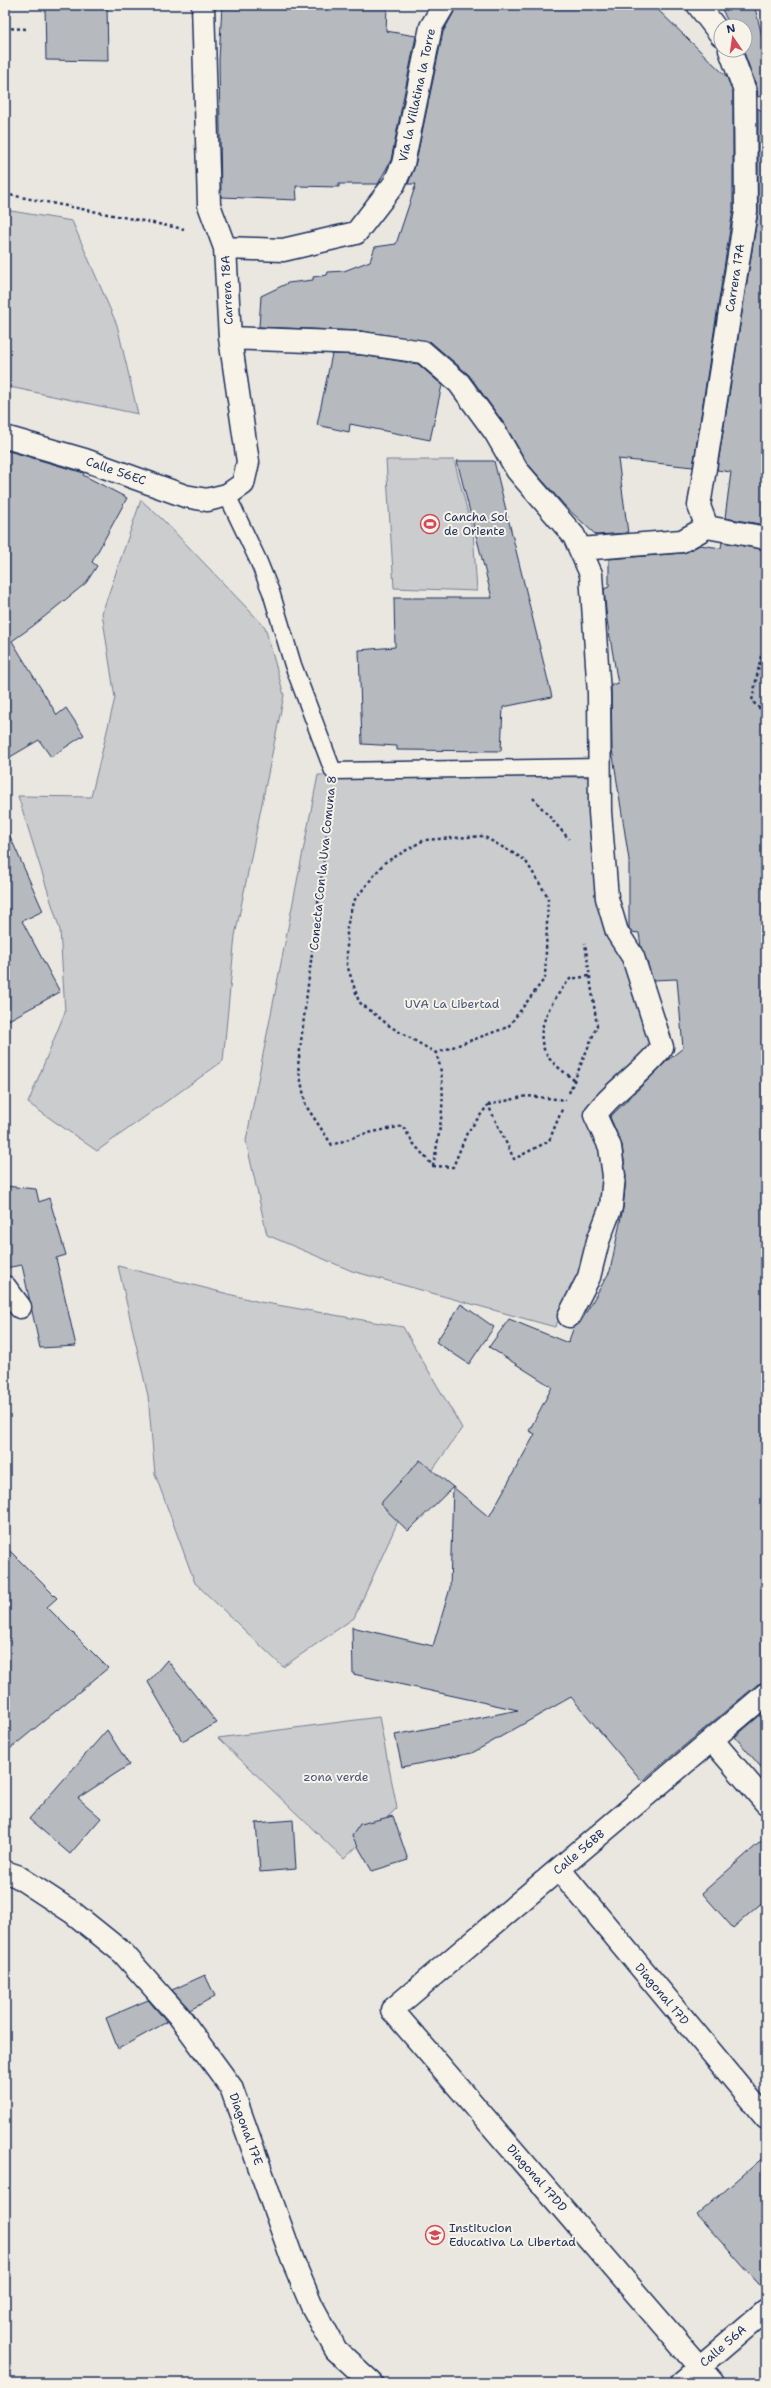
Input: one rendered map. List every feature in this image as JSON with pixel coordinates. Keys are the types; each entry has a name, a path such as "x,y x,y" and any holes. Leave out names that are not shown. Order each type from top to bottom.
{"street":[{"name":"Carrera 18A","path":"203,5 209,205 222,242 230,338 248,462 243,484 227,495"},
{"name":"Vía la Villatina la Torre","path":"222,242 283,250 356,233 394,184 403,164 431,27 444,5"},
{"path":"698,5 713,25"},
{"name":"Carrera 17A","path":"707,528 699,506 746,210 745,91 733,58"},
{"path":"230,338 361,343 423,352 459,383 495,432 517,470 574,536 591,574 599,694 601,767 600,812 607,898 617,932 633,957 662,1047 653,1059 614,1092 595,1115 610,1147 614,1176 611,1206 598,1240 588,1277 569,1316"},
{"name":"Calle 56EC","path":"5,437 85,460 185,496 207,500 227,495"},
{"path":"580,549 682,541 707,528 766,538"},
{"path":"5,1287 20,1307"},
{"name":"Calle 56BB","path":"392,2010 766,1694"},
{"path":"712,1740 766,1803"},
{"name":"Diagonal 17D","path":"559,1869 766,2118"},
{"name":"Diagonal 17E","path":"5,1872 17,1876 72,1912 123,1953 179,2016 231,2087 293,2261 312,2306 336,2350 372,2383"},
{"name":"Diagonal 17DD","path":"392,2010 700,2366 713,2383"},
{"name":"Calle 56A","path":"681,2383 766,2310"}],"lane":[{"name":"Conecta Con la Uva Comuna 8","path":"227,495 258,560 271,592 293,665 333,771"},
{"path":"333,771 601,767"}],"path":[{"path":"5,28 27,29"},
{"path":"5,194 222,242"},
{"path":"761,656 752,701 766,715"},
{"path":"518,768 530,795 572,843"},
{"name":"Conecta Con la Uva Comuna 8","path":"333,771 329,826 298,1066 306,1106 332,1146 363,1134 403,1126 413,1143 433,1166"},
{"path":"436,1053 508,1027 545,978 548,897 525,860 483,836 424,840 384,863 353,902 347,927 347,965 359,1002 391,1027 436,1053 442,1069 440,1131 433,1166 453,1167 467,1133 488,1106 527,1096 566,1100"},
{"path":"488,1106 514,1159 549,1141 597,1026 584,938"},
{"path":"574,1080 547,1055 540,1037 553,999 570,979 589,976"}],"green space":[{"path":"5,210 72,221 117,325 138,414 5,386"},
{"name":"Cancha Sol de Oriente","path":"386,460 454,460 473,532 477,591 394,588"},
{"path":"141,500 164,521 265,627 284,695 235,936 223,1061 97,1151 28,1103 65,1012 60,930 18,796 91,797 115,698 102,613"},
{"name":"UVA La Libertad","path":"318,775 593,777 604,905 656,1045 600,1100 608,1177 584,1273 555,1327 352,1271 267,1235 246,1141"},
{"path":"118,1266 260,1302 403,1327 462,1428 400,1517 354,1618 283,1667 195,1583 155,1474 148,1396"},
{"name":"zona verde","path":"379,1717 397,1808 344,1859 218,1738"}],"building":[{"path":"45,5 107,5 108,61 46,60"},
{"path":"222,5 387,6 386,31 416,36 391,160 378,184 339,184 339,187 296,186 297,200 221,197 219,60"},
{"path":"461,5 653,5 727,77 733,93 733,210 693,467 618,459 628,533 596,535 567,508 527,463 505,425 469,375 431,342 362,331 259,327 261,296 288,283 313,280 313,277 327,275 328,272 344,271 370,261 375,247 396,244 416,184 408,184 415,166 443,32 454,12"},
{"path":"720,5 755,8 766,52 766,94 758,97 757,87 746,58 753,58 753,18 726,18"},
{"path":"758,108 766,116 766,525 725,518 731,472 717,470 758,213"},
{"path":"332,354 360,355 418,364 442,385 430,440 350,424 349,432 317,425"},
{"path":"5,450 84,473 83,475 127,498 92,562 97,566 86,583 12,641 57,715 66,708 84,735 51,757 39,740 5,760"},
{"path":"457,461 494,461 552,697 503,707 501,751 397,750 397,746 362,744 359,650 395,647 394,598 492,598"},
{"path":"722,542 766,550 766,1682 758,1684 642,1781 571,1697 472,1753 402,1767 395,1735 518,1710 353,1674 352,1627 433,1646 450,1588 453,1487 489,1517 535,1434 529,1431 552,1387 489,1347 509,1319 568,1343 574,1327 580,1323 610,1271 623,1208 626,1177 622,1145 610,1117 668,1060 683,1048 677,979 653,980 641,947 639,933 632,932 629,928 629,860 612,749 611,684 618,684 607,620 604,589 609,587 609,559 683,553 700,545 721,548"},
{"path":"5,825 43,911 22,921 60,992 5,1022"},
{"path":"5,1186 36,1189 39,1202 49,1198 66,1255 56,1258 76,1346 40,1348 22,1265 5,1268"},
{"path":"461,1304 494,1327 469,1364 436,1342"},
{"path":"420,1460 453,1487 408,1531 380,1504"},
{"path":"5,1546 57,1598 47,1607 108,1668 5,1753"},
{"path":"167,1660 217,1723 182,1741 148,1682"},
{"path":"766,1710 766,1773 735,1737"},
{"path":"107,1730 129,1765 78,1798 101,1818 70,1854 29,1819"},
{"path":"393,1816 408,1860 372,1871 352,1836 360,1824"},
{"path":"293,1820 296,1869 260,1872 256,1823"},
{"path":"766,1837 766,1899 733,1928 702,1893"},
{"path":"205,1975 215,1996 190,2010 172,1990"},
{"path":"148,2000 167,2022 118,2049 106,2018"},
{"path":"766,2155 766,2292 697,2215"}],"place":[{"name":"Cancha Sol de Oriente","path":"430,524"},
{"name":"Institucion Educativa La Libertad","path":"435,2235"}]}
